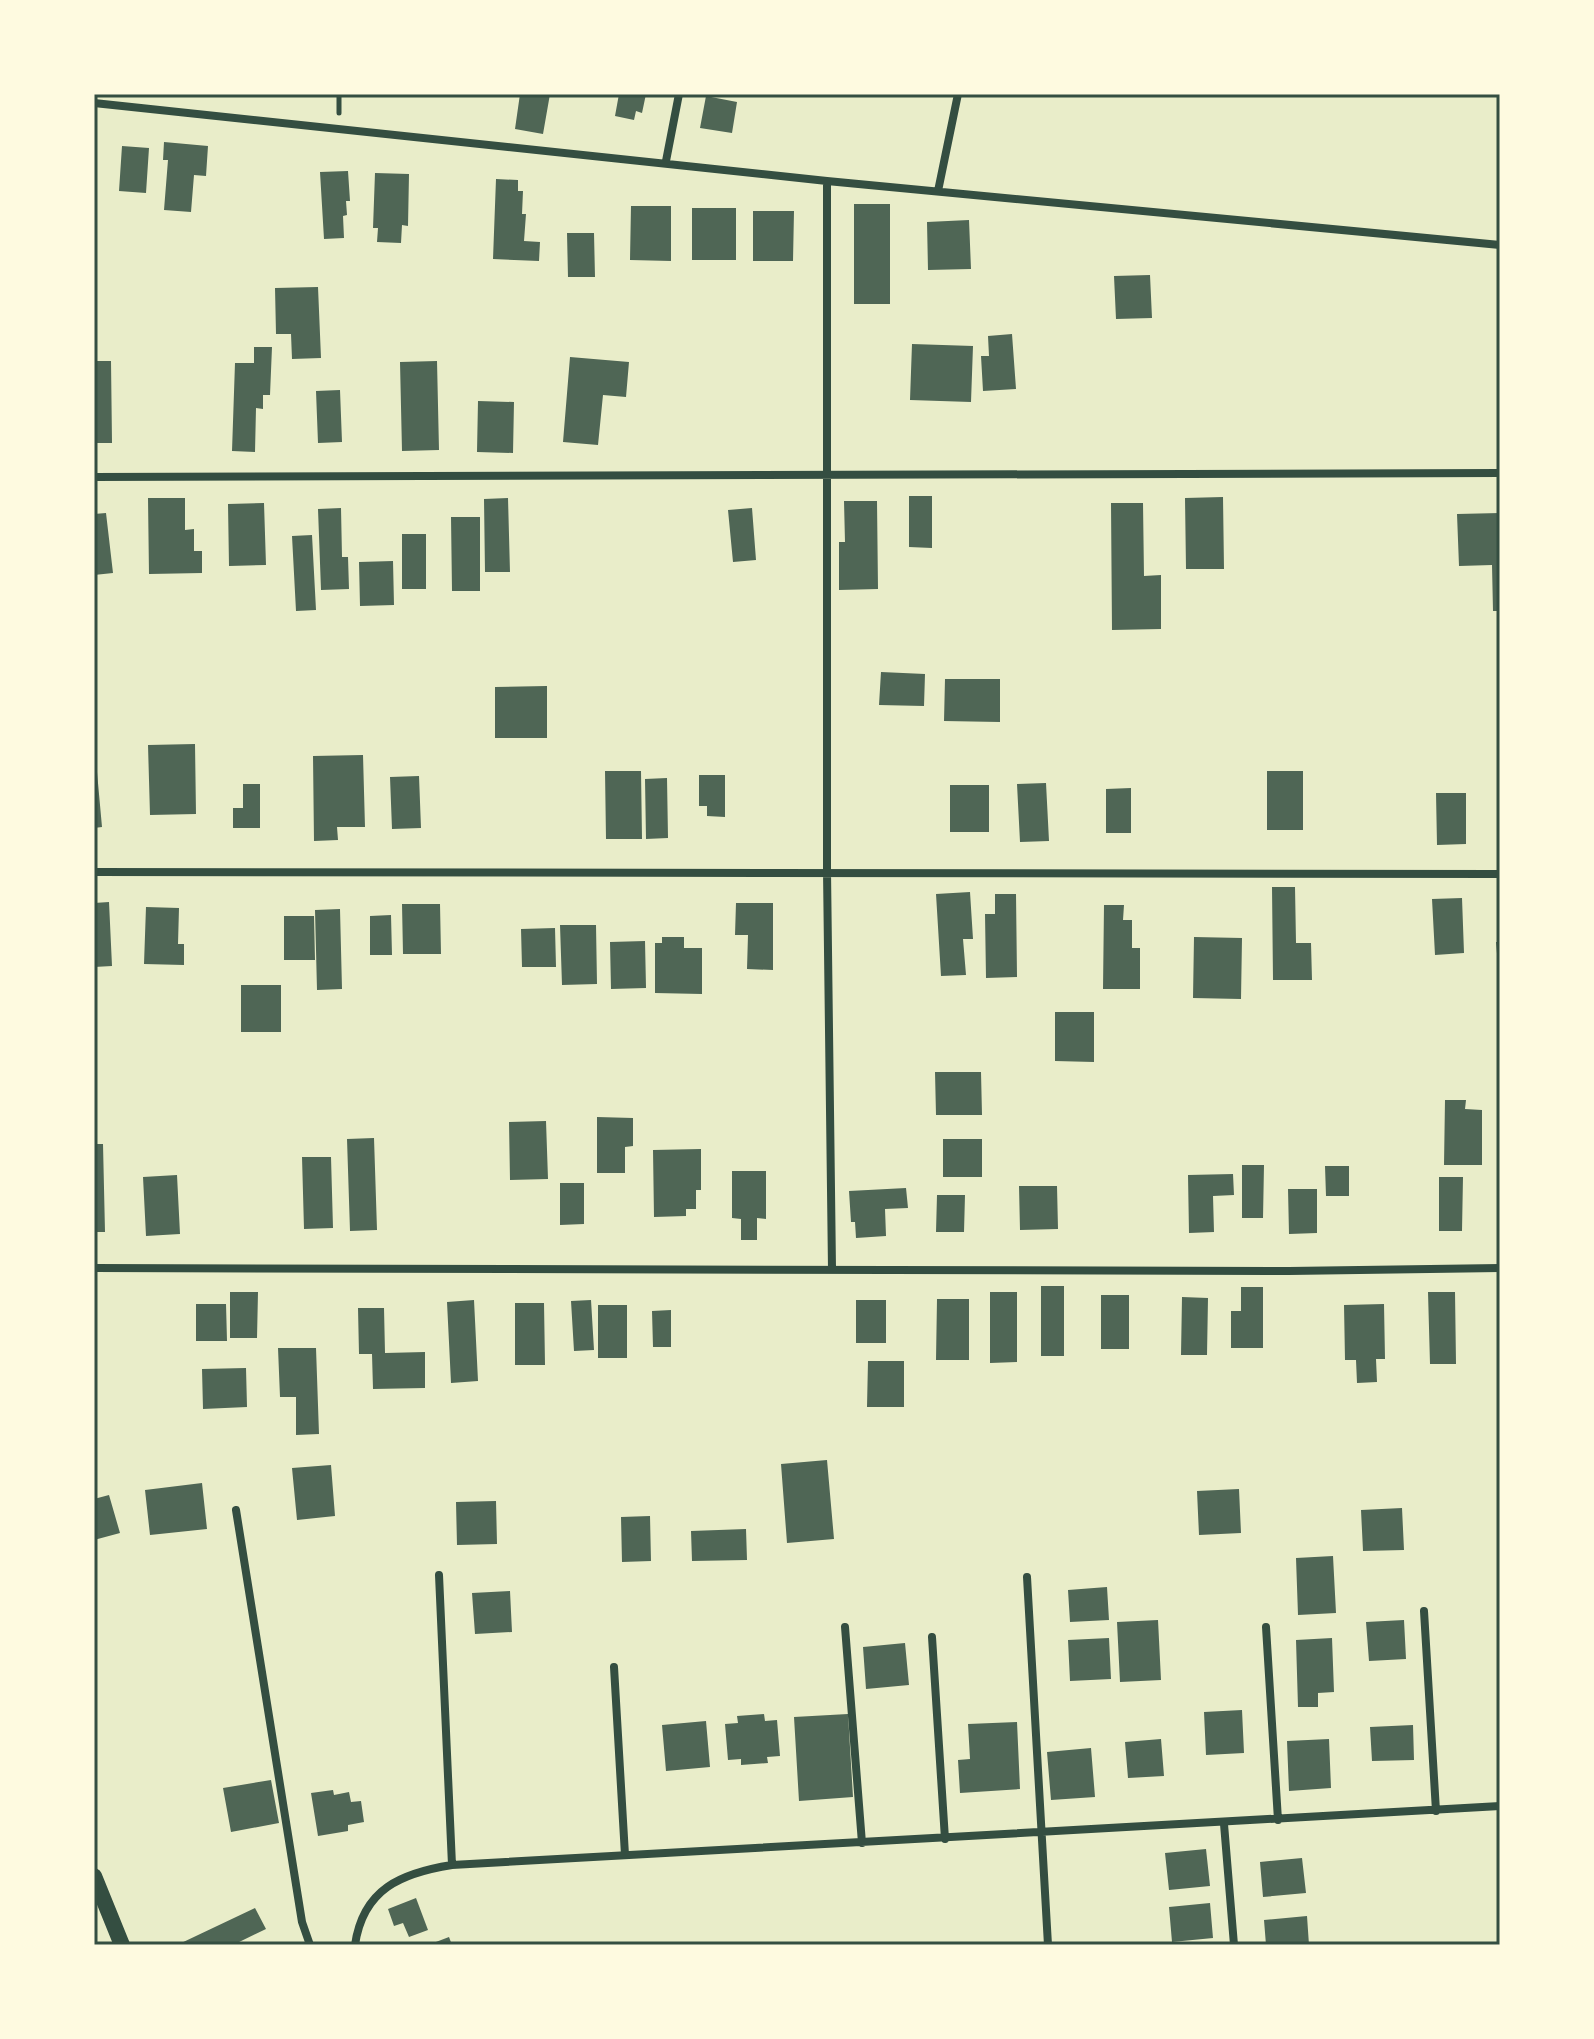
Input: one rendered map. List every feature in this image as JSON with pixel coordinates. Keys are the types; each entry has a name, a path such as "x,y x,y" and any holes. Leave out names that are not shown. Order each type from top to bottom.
{"main road":[{"path":"94,1876 122,1945"}],"street":[{"path":"666,161 679,94"},
{"path":"938,191 958,94"},
{"path":"94,103 666,161 827,181 1500,245"},
{"path":"827,181 827,871 832,1269"},
{"path":"94,477 1500,473"},
{"path":"94,872 1500,874"},
{"path":"94,1268 1289,1271 1500,1268"},
{"path":"236,1510 302,1922 310,1945"},
{"path":"439,1575 452,1865"},
{"path":"1027,1577 1039,1832 1048,1945"},
{"path":"1424,1611 1436,1811"},
{"path":"845,1627 862,1843"},
{"path":"1266,1627 1278,1820"},
{"path":"932,1637 945,1839"},
{"path":"614,1667 625,1855"},
{"path":"355,1945 362,1916 373,1897 388,1884 405,1874 452,1865 1224,1824 1500,1806"},
{"path":"1224,1824 1234,1945"}],"building":[{"path":"520,94 550,94 543,134 515,129"},
{"path":"619,94 646,94 642,113 636,111 634,120 615,116"},
{"path":"706,96 737,102 732,133 700,128"},
{"path":"164,142 208,146 206,176 194,175 191,212 164,210 168,160 163,160"},
{"path":"122,146 149,148 146,193 119,191"},
{"path":"348,171 350,201 346,201 347,215 343,216 344,238 324,239 320,172"},
{"path":"375,173 409,174 408,226 402,225 401,243 377,242 378,228 373,228"},
{"path":"496,179 518,180 518,191 523,191 522,214 526,214 524,241 540,242 539,261 493,259"},
{"path":"854,204 890,204 890,304 854,304"},
{"path":"631,206 671,206 671,261 630,260"},
{"path":"692,208 736,208 736,260 692,260"},
{"path":"753,211 794,211 793,261 753,261"},
{"path":"969,220 971,269 928,270 927,222"},
{"path":"567,233 594,233 595,277 568,277"},
{"path":"1150,275 1152,318 1116,319 1114,276"},
{"path":"318,287 321,358 292,359 291,334 276,334 275,288"},
{"path":"1012,334 1016,389 983,391 981,356 989,356 988,336"},
{"path":"912,344 973,346 971,402 910,400"},
{"path":"254,347 272,347 270,395 263,395 263,409 256,408 255,452 232,451 235,363 254,363"},
{"path":"570,357 629,362 626,397 603,395 598,445 563,442"},
{"path":"94,361 111,361 112,443 94,443"},
{"path":"437,361 439,450 402,451 400,362"},
{"path":"340,390 342,442 318,443 316,391"},
{"path":"478,401 514,402 513,453 477,452"},
{"path":"909,496 932,496 932,548 909,547"},
{"path":"1223,497 1224,569 1186,569 1185,498"},
{"path":"148,498 185,498 185,530 194,529 194,551 202,551 202,573 149,574"},
{"path":"508,498 510,572 485,572 484,499"},
{"path":"844,501 877,501 878,589 839,590 839,542 845,542"},
{"path":"264,503 266,565 229,566 228,504"},
{"path":"1111,503 1143,503 1144,576 1161,575 1161,629 1112,630"},
{"path":"341,508 342,557 348,557 349,589 321,590 318,509"},
{"path":"752,508 756,560 733,562 728,510"},
{"path":"106,513 113,573 94,575 94,514"},
{"path":"1500,513 1500,611 1493,611 1492,565 1459,566 1457,514"},
{"path":"451,517 480,517 480,591 452,591"},
{"path":"402,534 426,534 426,589 402,589"},
{"path":"312,535 316,610 296,611 292,536"},
{"path":"393,561 394,605 360,606 359,562"},
{"path":"881,672 925,674 924,706 879,705"},
{"path":"945,679 1000,679 1000,722 944,721"},
{"path":"547,686 547,738 495,738 495,687"},
{"path":"195,744 196,814 150,815 148,745"},
{"path":"363,755 365,827 337,827 338,840 314,841 313,756"},
{"path":"605,771 641,771 642,839 606,839"},
{"path":"1267,771 1303,771 1303,830 1267,830"},
{"path":"94,772 97,772 102,827 94,828"},
{"path":"699,775 725,775 725,817 707,816 707,806 699,806"},
{"path":"419,776 421,828 392,829 390,777"},
{"path":"667,778 668,838 646,839 645,779"},
{"path":"1046,783 1049,841 1020,842 1017,784"},
{"path":"243,784 260,784 260,828 233,828 233,808 243,808"},
{"path":"950,785 989,785 989,832 950,832"},
{"path":"1131,788 1131,833 1106,833 1106,789"},
{"path":"1436,793 1466,793 1466,844 1437,845"},
{"path":"1272,887 1295,887 1296,943 1311,943 1312,980 1273,980"},
{"path":"970,892 973,939 963,939 966,975 941,976 936,894"},
{"path":"995,894 1016,894 1017,977 986,978 985,914 995,914"},
{"path":"1462,898 1464,953 1435,955 1432,899"},
{"path":"109,902 112,966 94,967 94,903"},
{"path":"736,903 773,903 773,970 747,969 748,935 735,935"},
{"path":"402,904 440,904 441,954 403,954"},
{"path":"1104,905 1124,905 1123,920 1132,920 1132,948 1140,948 1140,989 1103,989"},
{"path":"146,907 179,908 178,944 184,944 184,965 144,964"},
{"path":"340,909 342,989 317,990 315,910"},
{"path":"391,915 392,955 370,955 370,916"},
{"path":"284,916 314,916 315,960 284,960"},
{"path":"560,925 596,925 597,984 562,985"},
{"path":"555,928 556,967 522,967 521,929"},
{"path":"662,937 684,937 684,948 702,948 702,994 655,993 655,943 662,943"},
{"path":"1194,937 1242,938 1241,999 1193,998"},
{"path":"645,941 646,988 611,989 610,942"},
{"path":"1496,942 1500,942 1500,965 1498,965"},
{"path":"241,985 281,985 281,1032 241,1032"},
{"path":"1055,1012 1094,1012 1094,1062 1055,1061"},
{"path":"935,1072 981,1072 982,1115 936,1115"},
{"path":"1445,1100 1466,1100 1465,1109 1482,1110 1482,1165 1444,1165"},
{"path":"597,1117 633,1118 633,1146 625,1147 625,1173 597,1173"},
{"path":"546,1121 548,1179 510,1180 509,1122"},
{"path":"374,1138 377,1230 350,1231 347,1139"},
{"path":"943,1139 982,1139 982,1177 943,1177"},
{"path":"94,1144 103,1144 105,1232 94,1232"},
{"path":"701,1149 701,1190 696,1190 696,1209 686,1209 686,1216 654,1217 653,1150"},
{"path":"302,1157 331,1157 333,1228 304,1229"},
{"path":"1242,1165 1264,1165 1263,1218 1242,1218"},
{"path":"1325,1166 1349,1166 1349,1196 1326,1196"},
{"path":"732,1171 766,1171 766,1219 757,1218 757,1240 741,1240 741,1219 732,1218"},
{"path":"1233,1174 1234,1195 1213,1196 1214,1232 1189,1233 1188,1175"},
{"path":"177,1175 180,1234 146,1236 143,1177"},
{"path":"1439,1177 1463,1177 1462,1231 1439,1231"},
{"path":"560,1183 584,1183 584,1224 560,1225"},
{"path":"1019,1186 1057,1186 1058,1229 1020,1230"},
{"path":"906,1188 908,1208 885,1209 886,1236 856,1238 855,1222 851,1222 849,1191"},
{"path":"1288,1189 1317,1189 1317,1233 1289,1234"},
{"path":"937,1195 965,1195 964,1232 936,1232"},
{"path":"1041,1286 1064,1286 1064,1356 1041,1356"},
{"path":"1241,1287 1263,1287 1263,1348 1231,1348 1231,1311 1241,1311"},
{"path":"230,1292 258,1292 257,1338 230,1338"},
{"path":"990,1292 1017,1292 1017,1362 990,1363"},
{"path":"1428,1292 1455,1292 1456,1364 1430,1364"},
{"path":"1101,1295 1129,1295 1129,1349 1101,1349"},
{"path":"1182,1297 1208,1298 1207,1355 1181,1355"},
{"path":"937,1299 969,1299 969,1360 936,1360"},
{"path":"474,1300 478,1381 451,1383 447,1302"},
{"path":"591,1300 594,1350 574,1351 571,1301"},
{"path":"856,1300 886,1300 886,1343 856,1343"},
{"path":"515,1303 544,1303 545,1365 515,1365"},
{"path":"196,1304 226,1304 227,1341 196,1341"},
{"path":"1384,1304 1385,1359 1376,1359 1377,1382 1357,1383 1356,1360 1345,1360 1344,1305"},
{"path":"598,1305 627,1305 627,1358 598,1358"},
{"path":"358,1308 384,1308 385,1353 425,1352 425,1388 373,1389 372,1354 359,1354"},
{"path":"671,1310 671,1347 653,1347 652,1311"},
{"path":"278,1348 316,1348 319,1434 296,1435 296,1397 280,1397"},
{"path":"868,1361 904,1361 904,1407 867,1407"},
{"path":"246,1368 247,1407 203,1409 202,1369"},
{"path":"827,1460 834,1539 787,1543 781,1464"},
{"path":"331,1465 335,1516 297,1520 292,1468"},
{"path":"202,1483 207,1529 150,1535 145,1490"},
{"path":"1239,1489 1241,1533 1199,1535 1197,1491"},
{"path":"109,1495 120,1533 94,1540 94,1499"},
{"path":"496,1501 497,1544 457,1545 456,1502"},
{"path":"1402,1508 1404,1550 1363,1551 1361,1510"},
{"path":"650,1516 651,1561 622,1562 621,1517"},
{"path":"746,1529 747,1560 692,1561 691,1531"},
{"path":"1333,1556 1336,1613 1298,1615 1296,1558"},
{"path":"1107,1587 1109,1620 1070,1622 1068,1590"},
{"path":"510,1591 512,1632 475,1634 472,1593"},
{"path":"1158,1620 1161,1680 1120,1682 1117,1622"},
{"path":"1404,1620 1406,1659 1369,1661 1366,1622"},
{"path":"1109,1638 1111,1679 1070,1681 1068,1640"},
{"path":"1332,1638 1334,1692 1318,1693 1318,1707 1298,1707 1296,1640"},
{"path":"905,1643 909,1685 866,1689 863,1647"},
{"path":"1242,1710 1244,1753 1206,1755 1204,1712"},
{"path":"764,1714 765,1721 777,1720 780,1756 767,1757 768,1763 741,1765 741,1759 728,1760 725,1724 738,1723 737,1716"},
{"path":"848,1714 853,1797 799,1801 794,1717"},
{"path":"706,1721 710,1767 666,1771 662,1725"},
{"path":"1017,1722 1020,1789 960,1793 958,1760 970,1759 968,1724"},
{"path":"1413,1725 1414,1760 1372,1761 1370,1727"},
{"path":"1161,1739 1164,1776 1128,1778 1125,1742"},
{"path":"1329,1739 1331,1788 1289,1791 1287,1741"},
{"path":"1091,1748 1095,1797 1051,1800 1047,1752"},
{"path":"271,1780 279,1823 231,1832 223,1788"},
{"path":"333,1790 334,1795 349,1792 351,1802 361,1801 364,1822 348,1825 348,1831 318,1836 311,1793"},
{"path":"1206,1849 1210,1886 1169,1890 1165,1853"},
{"path":"1302,1858 1306,1893 1263,1897 1260,1862"},
{"path":"416,1898 428,1930 409,1937 403,1923 394,1926 388,1909"},
{"path":"1210,1903 1213,1938 1172,1942 1169,1907"},
{"path":"255,1908 266,1929 233,1945 177,1945"},
{"path":"1307,1916 1309,1945 1266,1945 1264,1920"},
{"path":"449,1937 452,1945 428,1945"}]}
